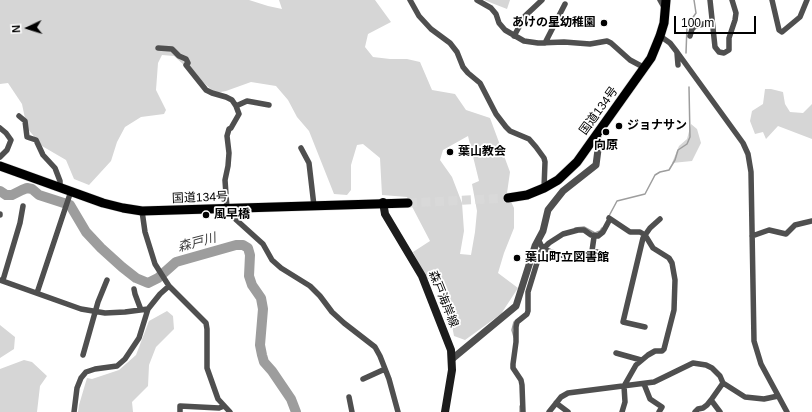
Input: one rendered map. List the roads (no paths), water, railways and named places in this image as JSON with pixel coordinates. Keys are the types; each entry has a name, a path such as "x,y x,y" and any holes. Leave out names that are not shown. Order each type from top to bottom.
{"highway":[{"name":"国道134号","path":"508,198 527,195 544,188 569,172 645,68 656,49 660,36 665,5"},
{"name":"国道134号","path":"0,166 113,206 142,211 408,202"}],"main road":[{"name":"森戸海岸線","path":"383,202 385,214 422,276 451,350 452,370 445,412"}],"street":[{"path":"410,0 419,16 431,29 450,43 457,52 463,67 480,84 496,114 506,127 510,131 529,139 544,158 544,188"},
{"path":"477,0 491,8 496,14 499,23 505,30 524,41 590,44 607,41 630,60 645,68"},
{"path":"514,36 525,16 542,0"},
{"path":"660,0 665,5"},
{"path":"710,0 715,48 719,52 727,52 729,50 729,38 736,13 732,0"},
{"path":"772,0 779,30 782,32 800,17 807,0"},
{"path":"545,43 565,4"},
{"path":"690,36 692,29 695,26 712,22"},
{"path":"660,36 677,52 743,143 748,154 751,172 754,341 761,364 787,412"},
{"path":"158,48 172,49 179,56 186,59 188,63 186,65 206,90 232,100 236,106 239,114 229,129 227,136 229,153 225,180 226,209 263,244 272,260 281,268 310,286 332,312 375,347 389,379 398,412"},
{"path":"677,52 678,64"},
{"path":"236,106 247,100 269,105"},
{"path":"20,116 25,121 27,137 36,140 43,155 55,168 60,181 60,187"},
{"path":"0,128 11,140 7,150 0,156"},
{"path":"523,412 522,385 513,368 517,322 527,314 528,311 528,292 540,253 550,207 563,191 596,164 599,142 597,134"},
{"path":"301,148 309,163 314,206"},
{"path":"37,292 71,191"},
{"path":"23,206 20,223 2,280 37,292 75,308 95,312 114,313 148,309"},
{"path":"142,211 148,244 159,272 169,286 206,323 207,368 218,399 230,412"},
{"path":"594,237 603,232 609,218 630,232 640,232 645,235 653,248 669,258 672,262 674,272 674,310 664,348 662,351 652,353 636,365 624,386 624,402 622,412"},
{"path":"645,327 623,322 643,238 660,218"},
{"path":"752,236 769,230 786,234 795,225 812,221"},
{"path":"452,359 516,306 535,246 548,244 563,234 580,229 594,237"},
{"path":"594,237 592,251 606,254"},
{"path":"541,245 568,257"},
{"path":"83,355 95,312 107,280"},
{"path":"74,412 77,388 81,378 86,372 116,366 125,359 139,338 148,309 160,294 169,286"},
{"path":"134,289 141,310"},
{"path":"616,353 641,360"},
{"path":"549,412 561,397 568,393 654,382 693,363 706,364 720,376 723,383 745,397 764,399 778,396"},
{"path":"363,379 385,369"},
{"path":"695,412 707,405 723,383"},
{"path":"644,384 650,399 662,407 659,412"},
{"path":"349,397 352,412"},
{"path":"711,400 720,412"},
{"path":"556,403 568,412"},
{"path":"180,412 180,406 219,408 224,406"}],"waterway":[{"path":"686,53 687,26 696,13 694,0"},
{"path":"609,216 617,201 645,194 655,175 669,170 675,160 678,150 687,144 690,137 689,87"},
{"name":"森戸川","path":"0,191 6,195 12,195 27,188 32,189 39,195 70,205 86,232 101,248 136,278 148,283 158,278 176,262 236,245 243,245 248,248 250,255 249,276 252,285 261,298 263,309 260,345 264,362 291,399 296,412"},
{"path":"575,228 584,227 595,233 600,231 602,228"},
{"path":"514,322 512,330 514,337"},
{"path":"520,406 520,412"}],"tunnel":[{"path":"408,203 508,198"}],"place":[{"name":"あけの星幼稚園","path":"604,23"},
{"name":"ジョナサン","path":"619,126"},
{"name":"向原","path":"606,132"},
{"name":"葉山教会","path":"450,152"},
{"name":"風早橋","path":"206,215"},
{"name":"葉山町立図書館","path":"517,258"}]}
